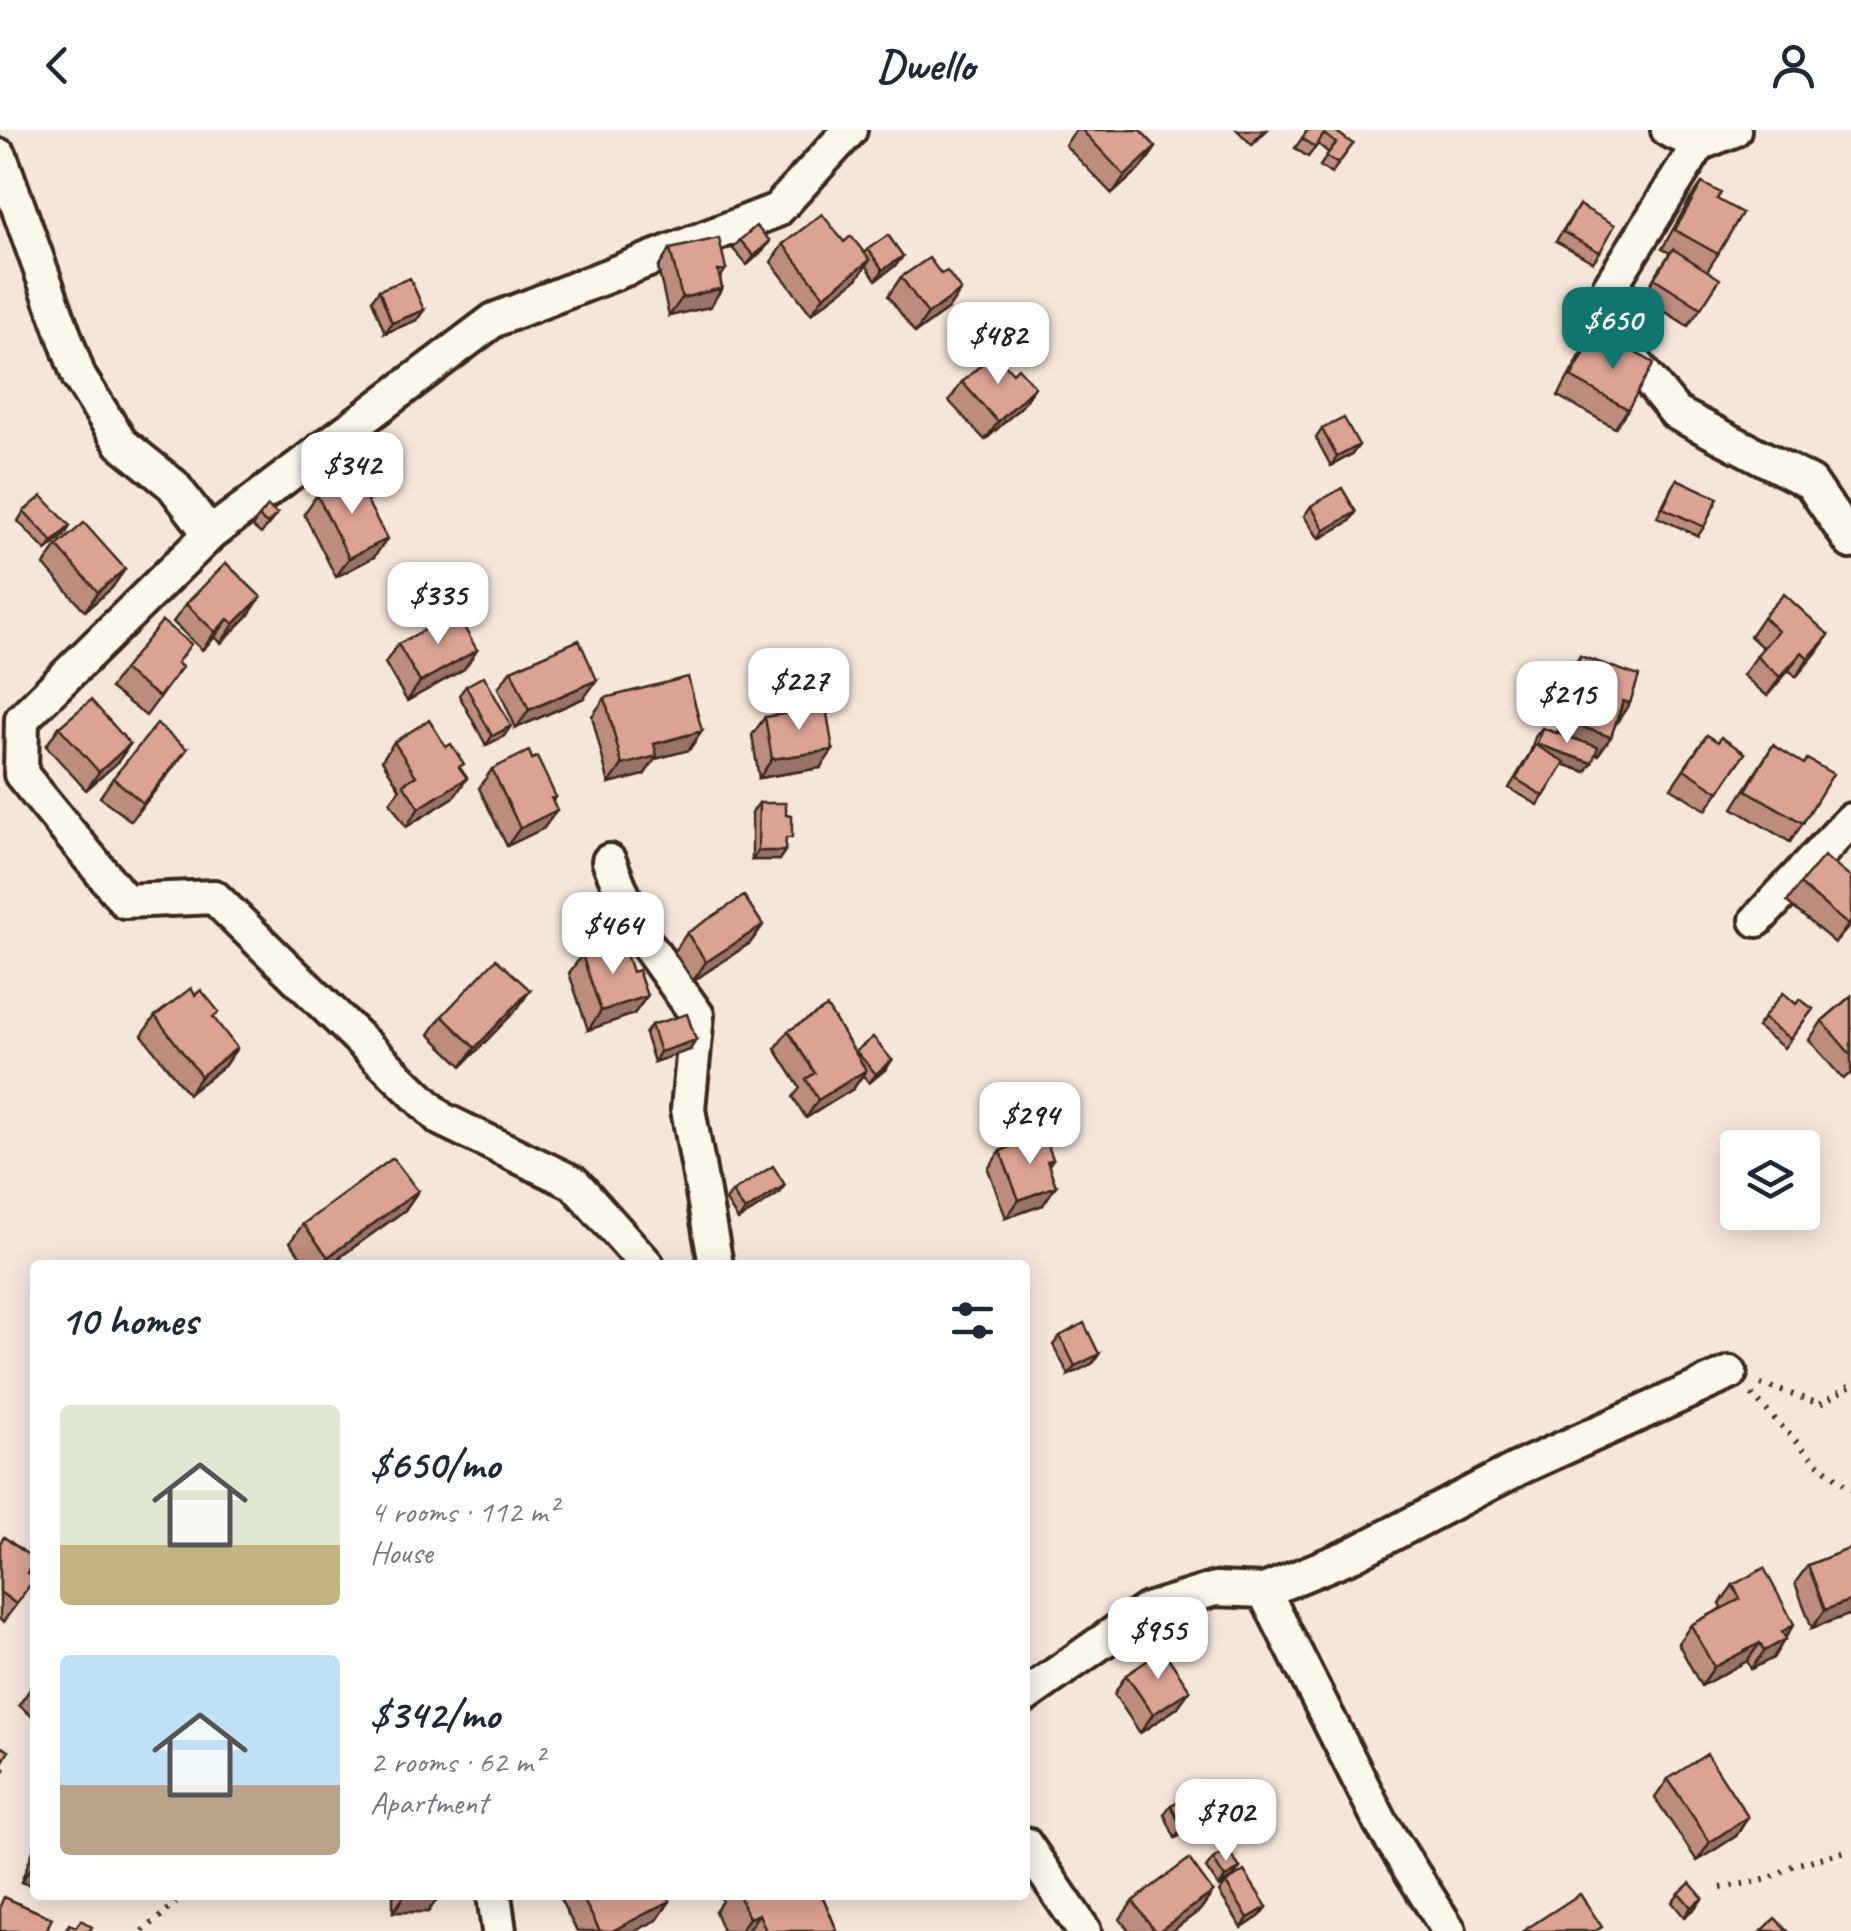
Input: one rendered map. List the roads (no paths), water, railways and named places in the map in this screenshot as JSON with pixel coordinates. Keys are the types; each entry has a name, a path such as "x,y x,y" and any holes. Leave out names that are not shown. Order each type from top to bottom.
{"street":[{"path":"643,1260 574,1183 441,1118 214,898 125,901 20,774 22,719 210,534 494,320 776,210 850,130"},
{"path":"1668,130 1699,144"},
{"path":"1734,130 1699,144 1609,288 1616,338 1676,413 1811,483 1851,542"},
{"path":"0,156 80,377 121,443 173,485 210,534"},
{"path":"1757,920 1851,820"},
{"path":"609,861 638,932 697,1015 688,1109 715,1260"},
{"path":"1030,1692 1147,1610 1215,1589 1264,1591 1352,1555 1517,1468 1730,1373"},
{"path":"1264,1591 1381,1823 1449,1931"},
{"path":"1030,1851 1084,1931"},
{"path":"495,1900 499,1931"}]}
